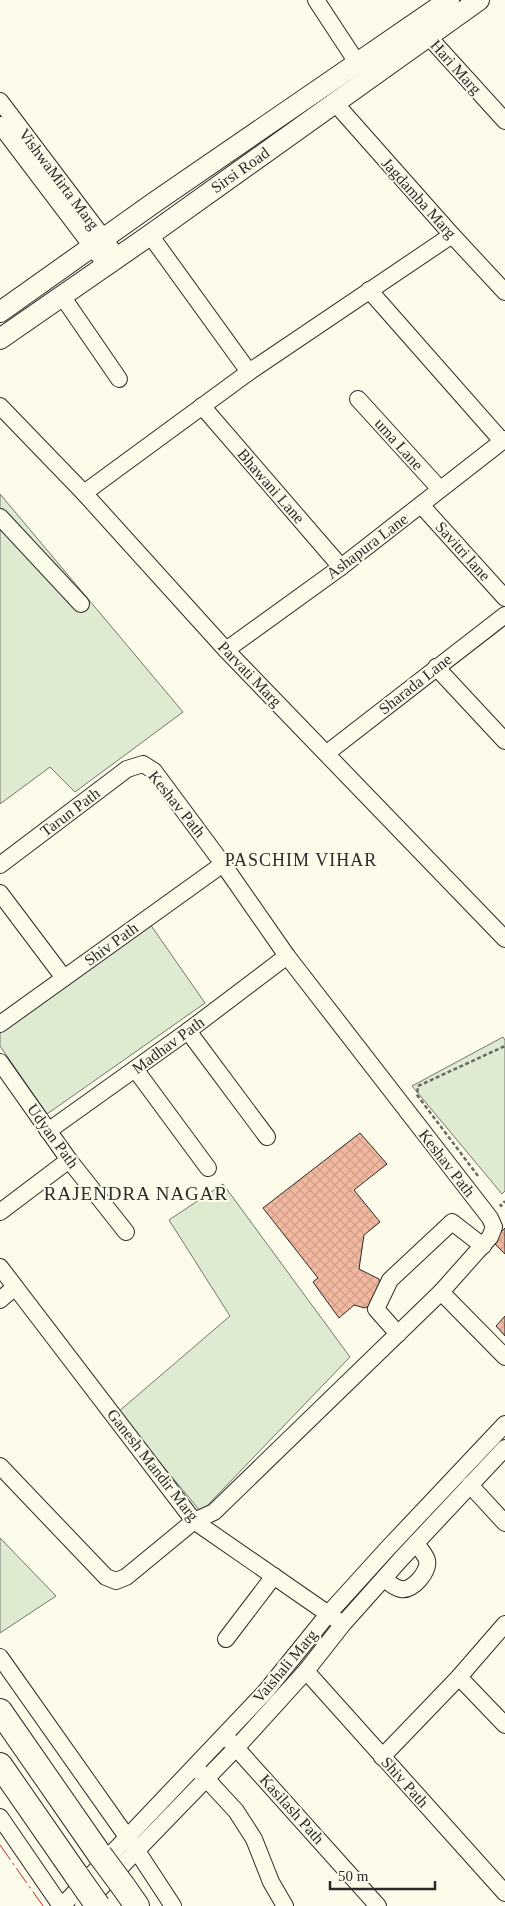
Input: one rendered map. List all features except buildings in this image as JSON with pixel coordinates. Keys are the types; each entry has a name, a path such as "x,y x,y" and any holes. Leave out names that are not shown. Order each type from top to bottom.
{"highway":[{"path":"0,1711 137,1906"},
{"path":"0,1765 98,1906"}],"main road":[{"name":"Sirsi Road","path":"0,312 449,0"},
{"name":"Sirsi Road","path":"0,339 479,0"}],"street":[{"path":"316,0 358,64"},
{"name":"Hari Marg","path":"428,36 505,121"},
{"name":"VishwaMirta Marg","path":"0,100 97,243"},
{"name":"Jagdamba Marg","path":"335,103 505,292"},
{"name":"VishwaMirta Marg","path":"0,125 112,261"},
{"path":"150,234 249,372"},
{"path":"84,493 249,372 452,235"},
{"path":"369,290 503,440"},
{"path":"62,296 119,379"},
{"name":"uma Lane","path":"358,399 439,488"},
{"name":"Parvati Marg","path":"0,406 84,493 226,650 505,939"},
{"name":"Bhawani Lane","path":"202,406 341,567"},
{"name":"Ashapura Lane","path":"226,650 341,567 421,505 439,488 503,440"},
{"name":"Savitri lane","path":"421,505 505,598"},
{"path":"0,517 81,604"},
{"name":"Sharada Lane","path":"327,753 505,615"},
{"path":"436,667 505,741"},
{"name":"Keshav Path","path":"0,1466 106,1577 116,1581 126,1577 194,1521 214,1512 441,1292 490,1237 494,1226 490,1218 287,956 223,864 154,771 143,764"},
{"name":"Tarun Path","path":"0,865 127,769 143,764"},
{"name":"Shiv Path","path":"0,1024 223,864"},
{"path":"0,893 64,978"},
{"name":"Madhav Path","path":"48,1131 188,1031 287,956"},
{"path":"188,1031 267,1137"},
{"name":"Udyan Path","path":"0,1062 69,1160 126,1232"},
{"path":"135,1069 208,1168"},
{"path":"0,1212 69,1160"},
{"path":"398,1334 376,1309 387,1284 394,1276 452,1222 482,1246"},
{"name":"Ganesh Mandir Marg","path":"0,1267 194,1521 343,1624"},
{"path":"0,1300 15,1287"},
{"path":"441,1292 505,1357"},
{"name":"Vaishali Marg","path":"132,1845 194,1767 266,1691 329,1614 388,1548 505,1424"},
{"name":"Vaishali Marg","path":"61,1906 207,1778 306,1671 343,1624 401,1559 505,1448"},
{"path":"470,1485 505,1523"},
{"path":"384,1578 400,1589 407,1589 414,1585 426,1568 427,1560 416,1543"},
{"path":"388,1548 401,1559"},
{"path":"226,1639 274,1576"},
{"path":"382,1757 459,1676 505,1624"},
{"path":"0,1657 174,1906"},
{"name":"Shiv Path","path":"306,1671 505,1892"},
{"path":"459,1676 505,1725"},
{"name":"Kasilash Path","path":"224,1735 237,1747 378,1906"},
{"path":"194,1767 207,1778 236,1811 254,1839 271,1882 285,1906"},
{"path":"0,1817 61,1906"},
{"path":"83,1906 132,1845"}],"path":[{"path":"483,1182 417,1095 418,1086 505,1046"},
{"path":"495,1198 501,1206 505,1201"}],"green space":[{"path":"0,494 183,712 75,792 50,767 0,804"},
{"path":"150,924 205,1003 47,1114 0,1046 0,1032"},
{"path":"503,1037 505,1040 505,1191 502,1194 412,1086"},
{"path":"223,1184 350,1357 201,1512 118,1412 230,1316 169,1220"},
{"path":"0,1538 56,1596 0,1633"}],"power":[{"path":"0,1845 43,1906"}],"district":[{"name":"PASCHIM VIHAR","path":"301,860"},
{"name":"RAJENDRA NAGAR","path":"136,1193"}]}
